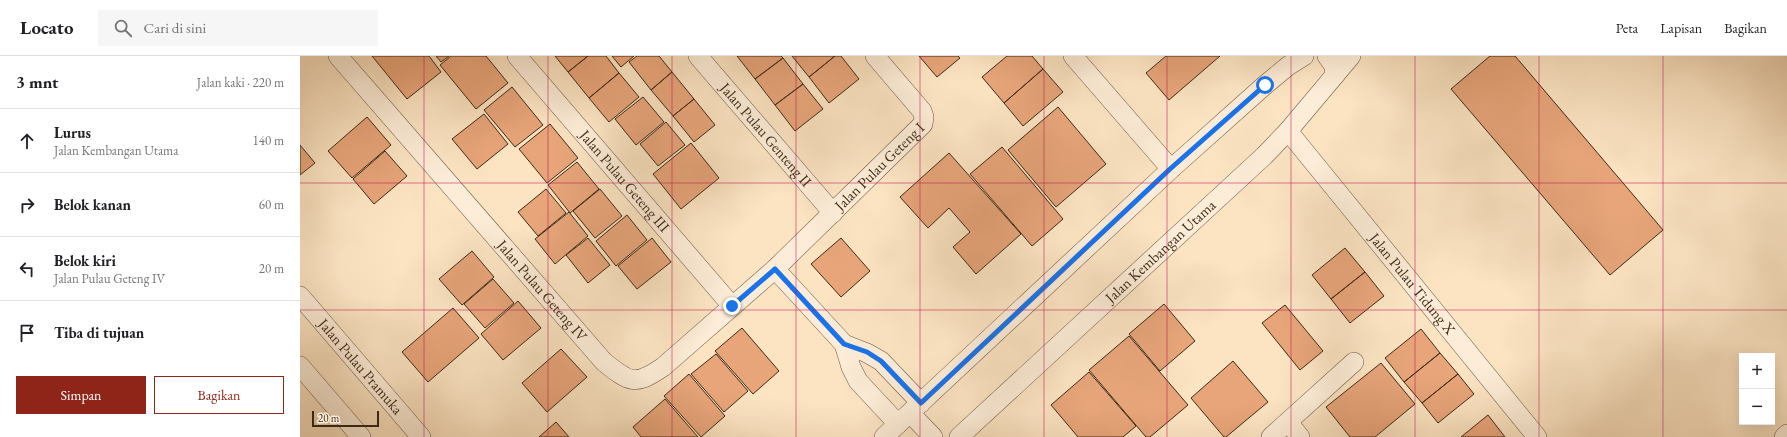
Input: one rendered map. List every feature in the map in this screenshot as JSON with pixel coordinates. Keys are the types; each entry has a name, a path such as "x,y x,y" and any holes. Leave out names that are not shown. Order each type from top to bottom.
{"street":[{"name":"Jalan Pulau Geteng IV","path":"338,56 599,356 618,374 632,381 647,378 663,367 775,269"},
{"name":"Jalan Pulau Geteng III","path":"517,56 732,306"},
{"name":"Jalan Pulau Genteng II","path":"698,56 833,213"},
{"name":"Jalan Pulau Geteng I","path":"775,269 923,124 924,117 922,111 875,56"},
{"path":"1073,56 1170,169"},
{"path":"903,419 1170,169 1265,85 1283,61 1304,56"},
{"path":"1327,56 1334,66 1335,75"},
{"name":"Jalan Kembangan Utama","path":"959,437 1264,156 1288,132 1352,56"},
{"name":"Jalan Pulau Tidung X","path":"1288,132 1537,437"},
{"path":"775,269 844,344 851,367 858,381 903,419 933,437"},
{"name":"Jalan Pulau Pramuka","path":"300,296 421,437"},
{"path":"844,344 867,352 881,361 903,419"},
{"path":"1271,437 1354,362"},
{"path":"300,366 361,437"},
{"path":"1288,422 1300,437"},
{"path":"1784,437 1787,434"}],"building":[{"path":"372,56 429,56 441,72 407,99"},
{"path":"436,56 449,56 441,62"},
{"path":"451,56 486,56 508,83 476,109 440,65"},
{"path":"555,56 588,56 568,72"},
{"path":"588,56 606,56 619,73 589,98 568,72"},
{"path":"612,56 634,56 621,67"},
{"path":"637,56 659,56 672,72 651,90 629,62"},
{"path":"737,56 781,56 783,58 755,79"},
{"path":"792,56 835,56 809,77"},
{"path":"835,56 841,56 859,79 829,103 809,77"},
{"path":"919,56 958,56 960,58 937,77"},
{"path":"1007,56 1032,56 1043,69 1004,103 982,77"},
{"path":"1166,56 1220,56 1169,100 1146,73"},
{"path":"1490,56 1515,56 1663,230 1610,275 1451,89"},
{"path":"783,58 803,84 775,105 755,79"},
{"path":"1043,69 1063,92 1023,126 1004,103"},
{"path":"672,72 694,99 673,116 651,90"},
{"path":"619,73 639,97 609,122 589,98"},
{"path":"803,84 823,109 795,131 775,105"},
{"path":"512,87 543,125 515,147 484,110"},
{"path":"643,97 664,122 636,145 615,119"},
{"path":"694,99 715,125 694,142 673,116"},
{"path":"1058,107 1106,164 1056,207 1008,150"},
{"path":"484,114 508,144 477,169 452,139"},
{"path":"367,117 391,145 352,178 328,151"},
{"path":"666,122 685,145 658,166 640,144"},
{"path":"550,124 578,158 547,183 519,149"},
{"path":"691,143 719,178 681,209 653,174"},
{"path":"300,145 315,163 300,175"},
{"path":"1002,147 1063,219 1032,246 970,174"},
{"path":"385,151 407,176 374,204 353,179"},
{"path":"949,153 1021,234 976,274 953,247 970,232 949,208 928,228 900,197"},
{"path":"577,162 599,189 570,213 548,185"},
{"path":"546,189 566,213 538,236 518,212"},
{"path":"600,189 622,216 595,238 573,211"},
{"path":"569,212 588,236 555,264 535,239"},
{"path":"627,215 647,240 616,266 596,241"},
{"path":"588,238 610,265 588,283 566,255"},
{"path":"652,238 671,262 637,289 618,266"},
{"path":"841,238 870,271 841,297 811,264"},
{"path":"1345,248 1365,272 1331,299 1312,275"},
{"path":"472,251 494,277 462,305 439,279"},
{"path":"1365,272 1384,296 1350,323 1331,299"},
{"path":"493,279 514,303 485,328 464,304"},
{"path":"518,301 541,328 503,360 481,334"},
{"path":"1164,304 1195,341 1160,371 1129,334"},
{"path":"1285,305 1323,351 1300,370 1262,323"},
{"path":"453,308 479,338 428,382 402,352"},
{"path":"742,328 779,371 753,394 715,351"},
{"path":"1421,329 1440,353 1404,382 1385,358"},
{"path":"1129,336 1188,405 1150,437 1146,437 1089,370"},
{"path":"561,349 587,377 547,412 522,383"},
{"path":"1440,353 1458,374 1422,403 1404,382"},
{"path":"716,354 748,391 724,412 691,374"},
{"path":"1233,361 1268,402 1226,437 1224,437 1191,398"},
{"path":"1381,363 1415,404 1375,437 1350,437 1326,407"},
{"path":"1089,372 1136,426 1123,437 1078,437 1051,405"},
{"path":"689,374 725,416 701,437 664,396"},
{"path":"1458,374 1474,394 1438,423 1422,403"},
{"path":"665,399 698,437 641,437 633,427"},
{"path":"1488,415 1505,437 1461,437"},
{"path":"556,422 569,437 539,437"}],"route":[{"path":"732,306 775,269 844,344 867,352 881,361 921,403 1170,169 1265,85"}]}
